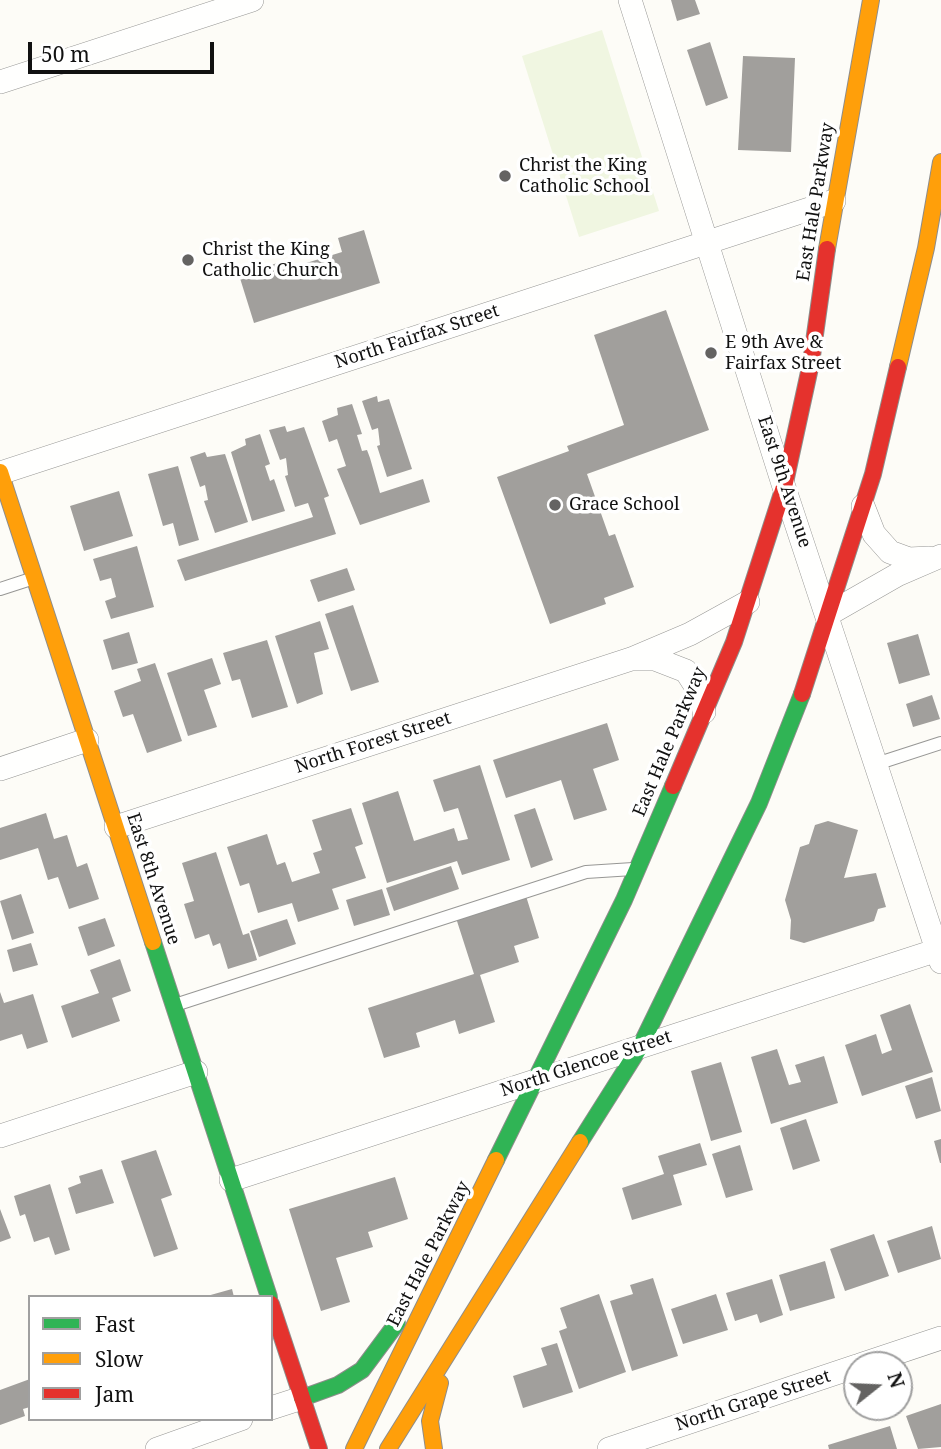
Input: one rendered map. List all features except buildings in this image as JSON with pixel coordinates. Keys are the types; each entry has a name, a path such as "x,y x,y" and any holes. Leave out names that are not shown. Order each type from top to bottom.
{"street":[{"path":"0,82 253,0"},
{"name":"East 9th Avenue","path":"630,0 709,242 784,486 940,954"},
{"name":"East Hale Parkway","path":"354,1449 537,1080 637,869 748,602 784,486 811,363 834,201 871,0"},
{"path":"388,1449 640,1046 759,803 801,698 863,506 926,248 941,164"},
{"name":"North Fairfax Street","path":"0,473 834,201"},
{"name":"East 8th Avenue","path":"0,473 268,1295"},
{"path":"863,506 874,534 890,552 909,559 940,556"},
{"path":"827,615 897,575 940,556"},
{"name":"North Forest Street","path":"116,827 631,659 690,634 748,602"},
{"name":"North Forest Street","path":"631,659 655,659 686,671 702,696 704,712"},
{"path":"0,769 86,740"},
{"name":"North Glencoe Street","path":"231,1180 640,1046 940,954"},
{"path":"0,1136 196,1072"},
{"path":"273,1408 338,1385 362,1370 454,1250"},
{"path":"273,1310 319,1449"},
{"name":"North Grape Street","path":"903,1351 941,1338"},
{"path":"435,1449 430,1435 430,1421 454,1344"},
{"name":"North Grape Street","path":"609,1449 843,1371"},
{"path":"157,1449 235,1421"}],"lane":[{"path":"0,589 34,578"},
{"path":"876,764 941,743"},
{"path":"174,1005 586,872 637,869"}],"green space":[{"path":"602,30 659,211 579,237 522,56"}],"traffic: fast":[{"path":"580,1142 640,1047 759,803 802,694"},
{"path":"496,1160 624,900 673,786"},
{"path":"153,942 268,1295"},
{"path":"302,1398 338,1385 362,1370 397,1323"}],"traffic: slow":[{"path":"827,249 871,0"},
{"path":"898,367 926,248 941,162"},
{"path":"0,472 153,942"},
{"path":"388,1449 580,1142"},
{"path":"354,1449 496,1160"},
{"path":"434,1449 430,1421 440,1383"}],"traffic: jam":[{"path":"673,786 734,642 784,487 811,363 827,249"},
{"path":"802,694 873,474 898,367"},
{"path":"273,1310 319,1449"}],"place":[{"name":"Christ the King Catholic School","path":"505,176"},
{"name":"Christ the King Catholic Church","path":"188,260"},
{"name":"E 9th Ave & Fairfax Street","path":"711,353"},
{"name":"Grace School","path":"555,505"}]}
